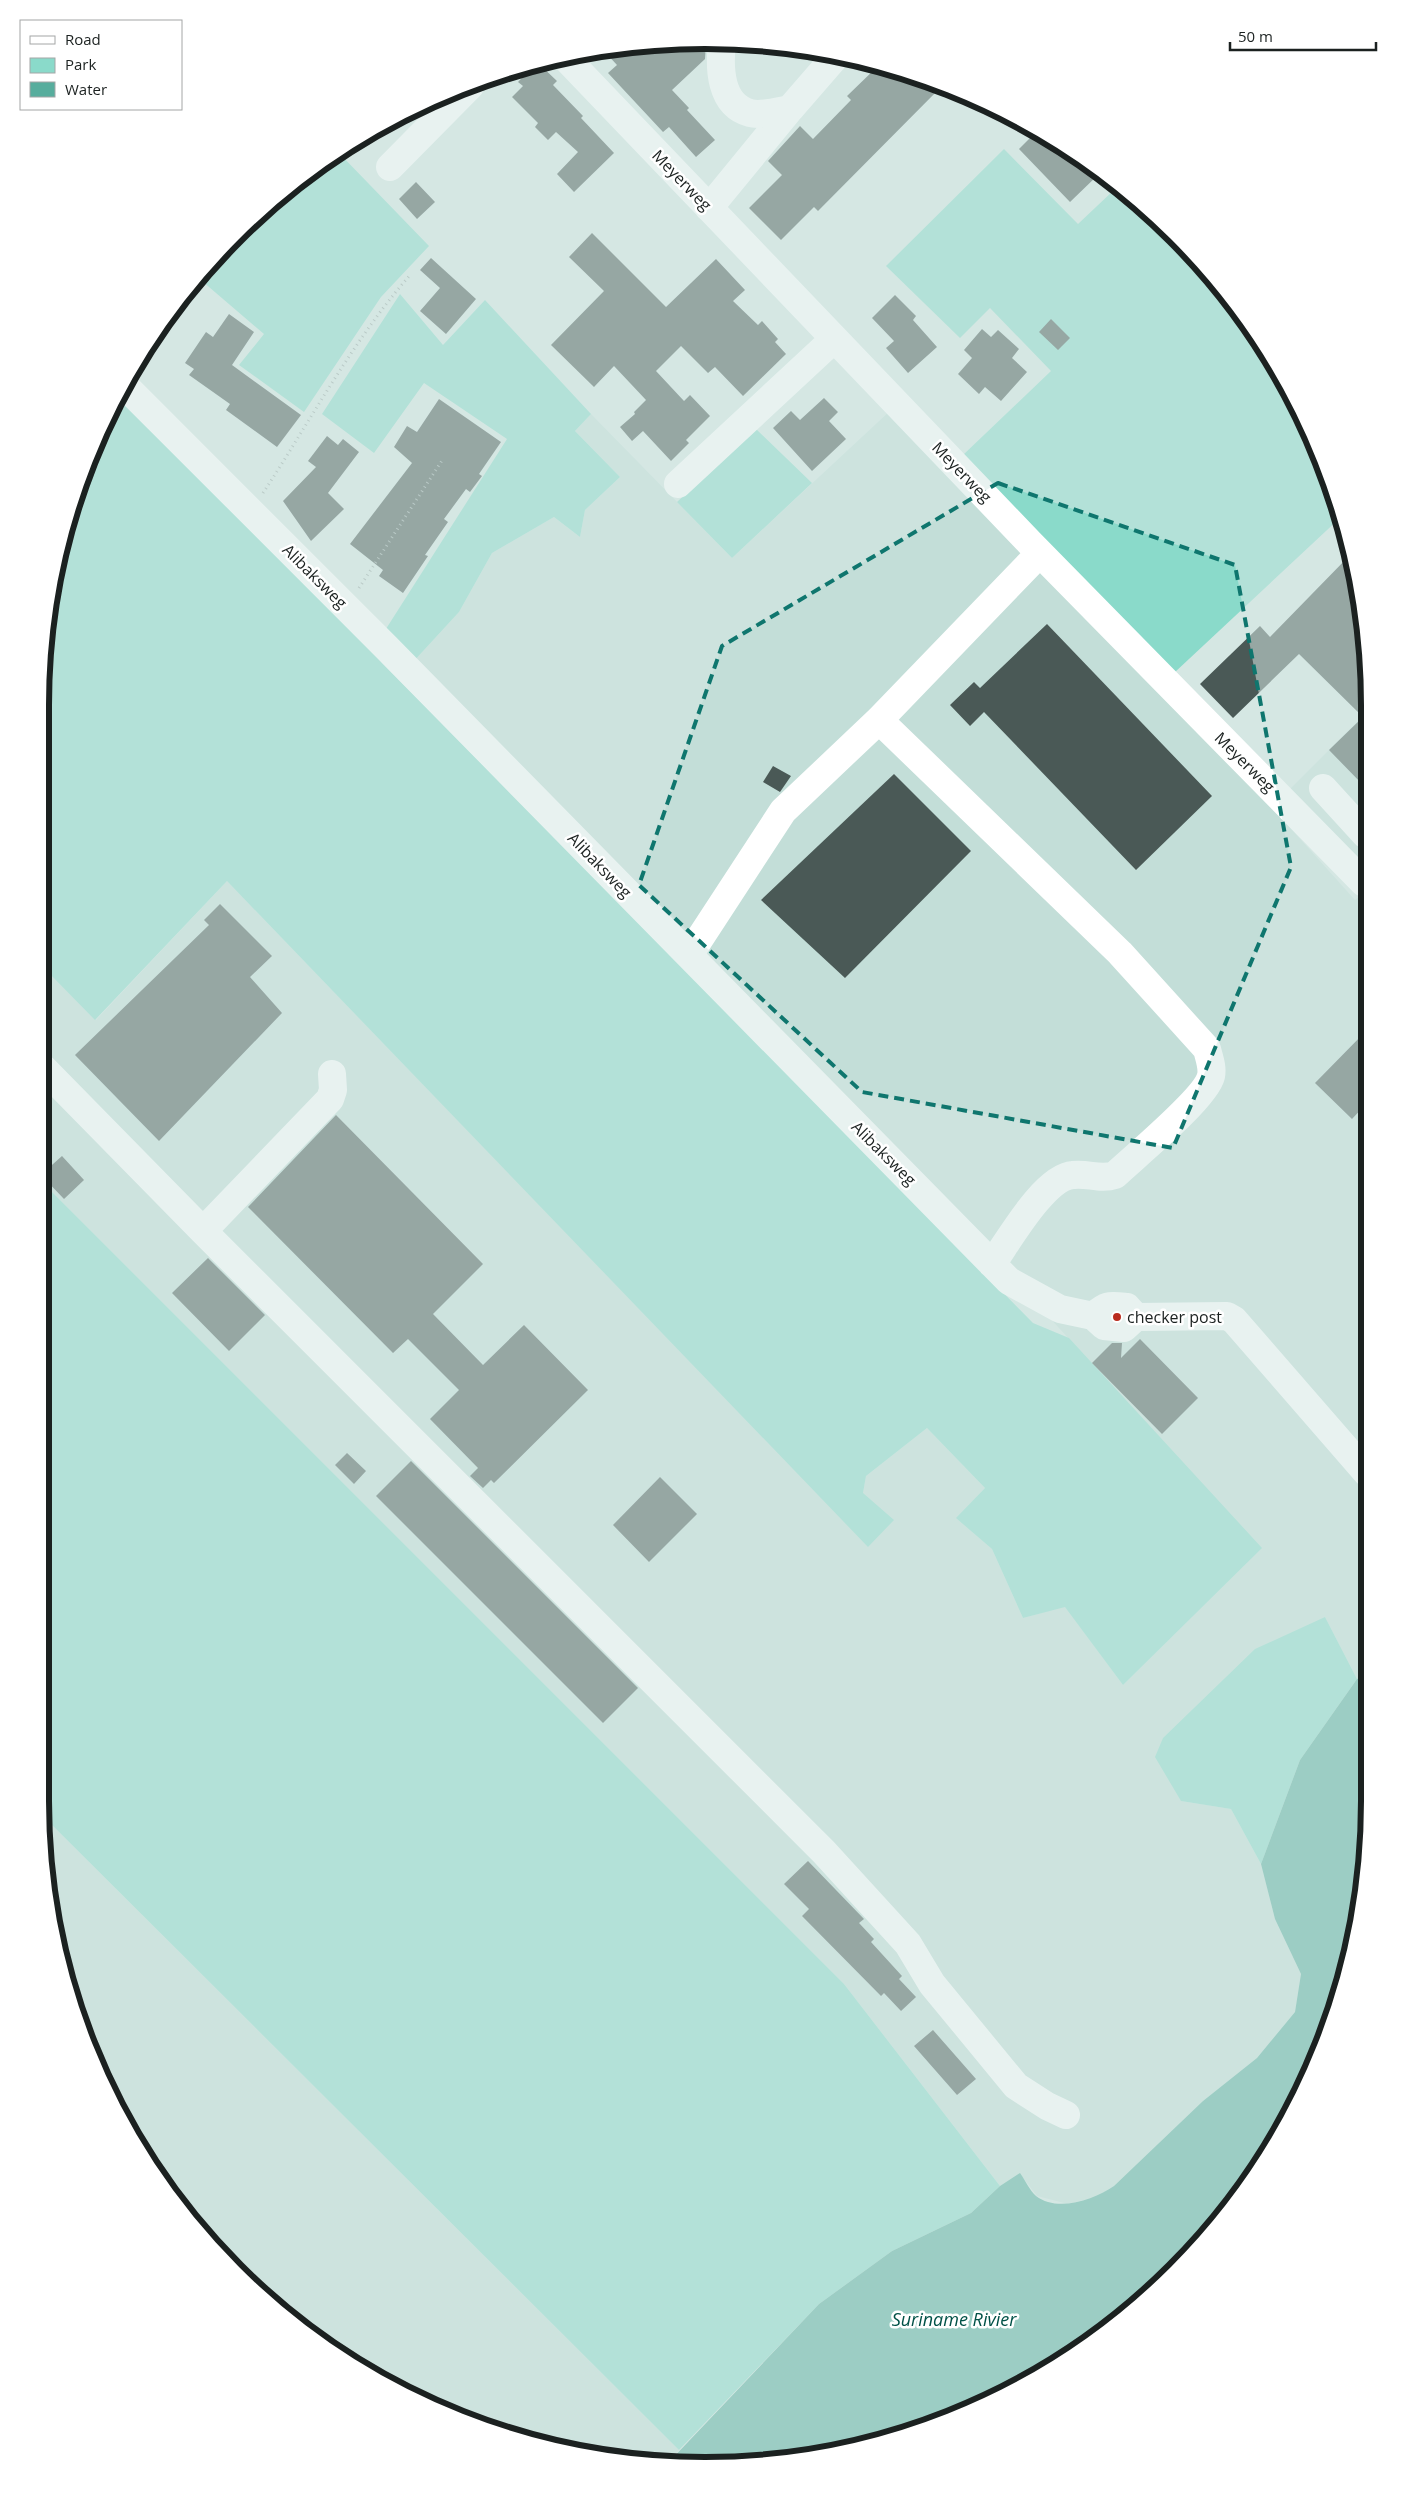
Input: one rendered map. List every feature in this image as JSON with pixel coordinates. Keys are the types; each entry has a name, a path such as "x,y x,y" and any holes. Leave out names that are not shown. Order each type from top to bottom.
{"street":[{"path":"721,49 720,59 724,91 736,104 751,113 790,109"},
{"path":"709,208 832,61"},
{"name":"Meyerweg","path":"570,63 1040,553 1361,879"},
{"path":"390,167 439,106"},
{"path":"678,484 834,339"},
{"name":"Alibaksweg","path":"130,391 347,608 1009,1281 1060,1309 1115,1317 1219,1315 1234,1320 1361,1466"},
{"path":"689,955 783,811 880,720 1040,553"},
{"path":"880,720 1120,953 1206,1049 1211,1062 1211,1077 1198,1097 1114,1176 1104,1178 1072,1175 1057,1181 1036,1202 992,1264"},
{"path":"1323,788 1361,830"},
{"path":"49,1074 203,1231 824,1852 908,1944 932,1984 1016,2086 1047,2106 1066,2115"},
{"path":"203,1231 330,1099 333,1090 332,1074"}],"path":[{"path":"250,512 357,346 389,299 411,274"},
{"path":"347,608 443,459"}],"highlighted area":[{"path":"998,483 1235,565 1291,867 1173,1148 862,1092 639,885 722,646"}],"shaded area":[{"path":"892,409 1250,783 1355,900 1361,895 1361,1678 1357,1679 1325,1617 1181,1801 1231,1809 1261,1864 1275,1919 1301,1974 1295,2012 1257,2058 1203,2101 1114,2186 1097,2197 1068,2204 1037,2196 1020,2174 1000,2186 844,1984 49,1189 49,973 96,1020 227,881 868,1546 863,1493 866,1476 927,1428 985,1488 957,1518 992,1549 1023,1618 1065,1606 1123,1685 1261,1548 877,1130 413,662 459,612 492,553 554,517 580,537 585,510 620,477 575,431 591,414 732,558"},
{"path":"1361,718 1361,862 1290,789"},
{"path":"49,1822 679,2450 674,2456 662,2456 619,2452 577,2445 535,2435 454,2407 415,2390 340,2347 272,2294 241,2265 212,2234 159,2166 116,2091 99,2052 71,1971 61,1929 54,1887"}],"green space":[{"path":"1004,149 1078,224 1113,191 1169,241 1198,272 1251,340 1294,415 1311,454 1335,523 1174,673 963,455 1051,371 990,308 960,338 886,266"},
{"path":"343,157 429,246 381,297 304,412 239,365 264,334 204,282 241,241 272,212"},
{"path":"400,294 443,345 485,300 591,414 575,431 620,477 585,510 580,537 554,517 492,553 459,612 413,662 384,632 507,439 424,383 374,453 322,414"},
{"path":"124,401 1033,1323 1069,1338 1262,1548 1123,1685 1065,1607 1023,1618 992,1549 956,1518 985,1488 927,1428 866,1476 863,1493 894,1520 868,1547 227,881 95,1020 49,973 50,662 54,619 71,535 99,454"},
{"path":"755,428 812,483 732,558 677,502"},
{"path":"49,1189 844,1984 1000,2186 971,2213 892,2251 819,2304 679,2450 49,1822"},
{"path":"1325,1617 1357,1679 1300,1760 1261,1864 1231,1809 1181,1801 1155,1757 1163,1738 1255,1649"}],"water":[{"name":"Suriname Rivier","path":"1361,1678 1360,1844 1356,1887 1339,1971 1311,2052 1294,2091 1251,2166 1198,2234 1138,2294 1070,2347 995,2390 956,2407 875,2435 833,2445 791,2452 748,2456 674,2456 819,2304 892,2251 971,2213 1000,2186 1020,2173 1036,2196 1045,2201 1065,2204 1087,2199 1106,2191 1114,2186 1203,2101 1257,2058 1295,2012 1301,1974 1275,1919 1261,1864 1300,1760 1357,1679"}],"building":[{"path":"706,49 705,59 672,90 689,108 687,110 715,140 696,157 669,127 663,132 608,73 617,65 608,56 662,50"},
{"path":"544,69 557,81 553,85 583,116 581,118 614,153 574,192 557,174 578,152 556,132 548,140 535,127 538,123 512,97 523,86 518,82 526,74"},
{"path":"873,71 936,92 818,211 814,207 781,240 749,208 782,175 768,161 800,126 813,139 851,100 847,96"},
{"path":"1032,136 1070,159 1095,178 1070,202 1019,149"},
{"path":"416,182 435,202 417,219 399,199"},
{"path":"592,233 666,307 716,259 745,290 733,301 758,325 762,321 778,339 775,342 786,354 743,396 715,367 708,373 681,346 656,371 684,401 690,395 710,416 686,440 689,443 671,461 643,431 632,441 620,427 635,414 634,412 646,400 614,366 594,387 551,345 604,291 569,257"},
{"path":"431,258 476,299 446,334 420,311 440,288 420,270"},
{"path":"895,295 916,316 913,320 937,347 908,373 886,348 894,341 872,318"},
{"path":"229,314 254,332 232,365 301,415 277,447 226,410 230,404 189,375 194,369 185,363 206,332 213,337"},
{"path":"1051,319 1070,338 1058,350 1039,332"},
{"path":"982,329 991,337 998,330 1019,349 1012,358 1027,372 1001,401 985,387 979,394 958,374 972,358 964,350"},
{"path":"824,398 838,412 829,421 846,439 812,471 773,428 791,411 800,420"},
{"path":"439,399 501,442 479,474 482,476 470,492 466,489 444,519 448,522 425,555 428,556 403,593 379,576 383,570 350,544 412,463 394,447 407,426 417,432"},
{"path":"327,436 338,445 343,439 359,452 328,493 344,509 311,541 283,501 316,467 308,461"},
{"path":"1345,560 1356,619 1360,662 1361,715 1299,654 1233,718 1200,684 1260,626 1270,637"},
{"path":"1047,624 1212,796 1136,870 984,712 970,726 950,705 974,682 980,688"},
{"path":"1361,719 1361,783 1329,750"},
{"path":"773,766 791,776 780,792 763,782"},
{"path":"894,774 971,851 845,978 761,900"},
{"path":"220,904 272,956 250,977 282,1013 159,1141 75,1055 209,925 204,920"},
{"path":"1361,1036 1361,1109 1352,1119 1315,1083"},
{"path":"336,1115 483,1264 433,1314 483,1365 524,1325 588,1390 494,1483 491,1480 483,1488 470,1476 478,1468 430,1419 459,1390 408,1339 393,1353 248,1207"},
{"path":"62,1156 84,1180 64,1199 49,1183 49,1168"},
{"path":"208,1258 265,1315 229,1351 172,1293"},
{"path":"1140,1339 1198,1398 1162,1434 1092,1363 1112,1343 1122,1343 1121,1358"},
{"path":"347,1453 366,1471 354,1484 335,1465"},
{"path":"411,1461 638,1688 603,1723 376,1496"},
{"path":"660,1477 697,1514 649,1562 613,1525"},
{"path":"808,1861 864,1919 859,1923 874,1939 871,1942 902,1976 899,1979 916,1997 901,2011 884,1993 881,1996 802,1916 809,1909 784,1884"},
{"path":"933,2030 976,2079 957,2095 914,2046"}],"place":[{"name":"checker post","path":"1117,1317"}]}
